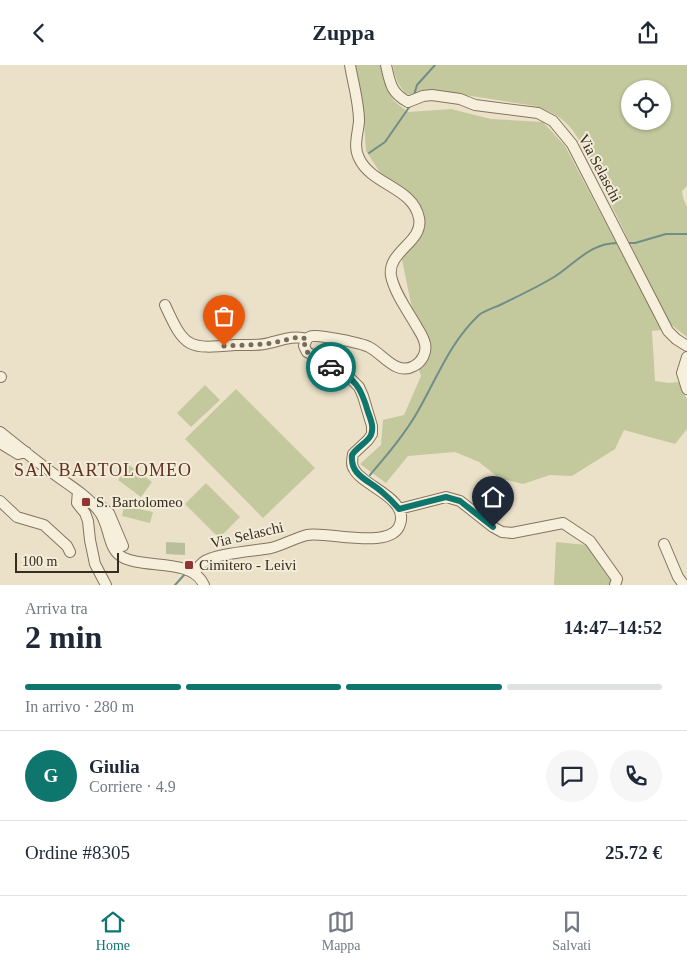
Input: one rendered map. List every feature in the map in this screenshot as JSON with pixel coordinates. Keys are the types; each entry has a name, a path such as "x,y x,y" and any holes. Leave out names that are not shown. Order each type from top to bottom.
{"street":[{"path":"165,305 181,336 193,345 210,347 267,344 299,337 307,339 314,336 368,347 395,367 401,369 414,366 423,357 425,351 424,338 396,289 391,275 394,260 419,229 419,219 412,202 399,191 376,178 359,160 355,149 359,121 350,65"},
{"name":"Via Selaschi","path":"386,65 391,86 399,97 408,102 423,96 432,95 460,99 475,105 538,113 553,121 572,144 668,331 687,346"},
{"path":"307,339 304,346 307,352 346,374 359,387 372,426 372,434 352,455 353,468 357,474 382,491 399,509 446,497 460,501 502,532 512,533 563,523 590,541 616,579 615,585"},
{"path":"687,357 682,373 687,389"},
{"path":"0,432 91,502 104,518 111,543 117,554 131,561 182,568 194,573 204,585"},
{"path":"0,443 18,454 27,452"},
{"path":"78,491 77,503 85,513 88,521 95,563 106,585"},
{"path":"0,501 17,517 44,525 67,546 70,552"},
{"path":"91,502 94,501 109,513 123,545"},
{"name":"Via Selaschi","path":"194,573 200,564 212,558 272,547 308,535 381,538 390,535 398,529 402,515 399,509"},
{"path":"664,545 678,577 684,585"}],"green space":[{"path":"355,65 381,65 387,90 394,101 408,112 451,109 491,119 543,122 565,146 662,330 652,331 655,381 678,382 687,399 687,429 675,444 624,430 615,449 572,476 550,475 523,484 499,478 479,462 455,452 408,456 386,483 360,464 381,445 383,420 404,415 421,376 418,367 425,358 419,322 412,308 402,260 422,233 422,215 415,199 403,189 385,180 366,151 363,106"},
{"path":"393,65 687,65 687,186 682,191 687,207 687,337 669,323 587,155 573,130 567,124 554,114 535,106 452,93 417,93 410,95 405,93 398,83"},
{"path":"205,385 220,400 191,427 177,413"},
{"path":"236,389 315,468 263,518 185,439"},
{"path":"129,465 152,482 141,497 118,480"},
{"path":"206,483 240,517 219,538 185,504"},
{"path":"124,506 153,512 150,523 122,516"},
{"path":"166,542 185,543 185,555 166,554"},
{"path":"556,542 587,545 611,581 609,585 554,585"}],"waterway":[{"path":"414,95 417,85 435,65"},
{"path":"369,153 385,142 410,106"},
{"path":"626,243 635,243 666,234 687,234"},
{"path":"370,475 407,428 452,349 479,315 547,281 584,254 600,246 619,243"},
{"path":"175,585 185,574"}],"way so far":[{"path":"224,346 267,344 286,338 299,337 307,339 304,343 307,352 331,367"}],"place":[{"name":"S. Bartolomeo","path":"86,502"},
{"name":"Cimitero - Leivi","path":"189,565"}],"district":[{"name":"SAN BARTOLOMEO","path":"103,470"}],"route":[{"path":"331,367 346,374 359,387 372,426 372,434 368,440 355,450 352,455 353,468 357,474 382,491 399,509 446,497 460,501 493,527"}]}
